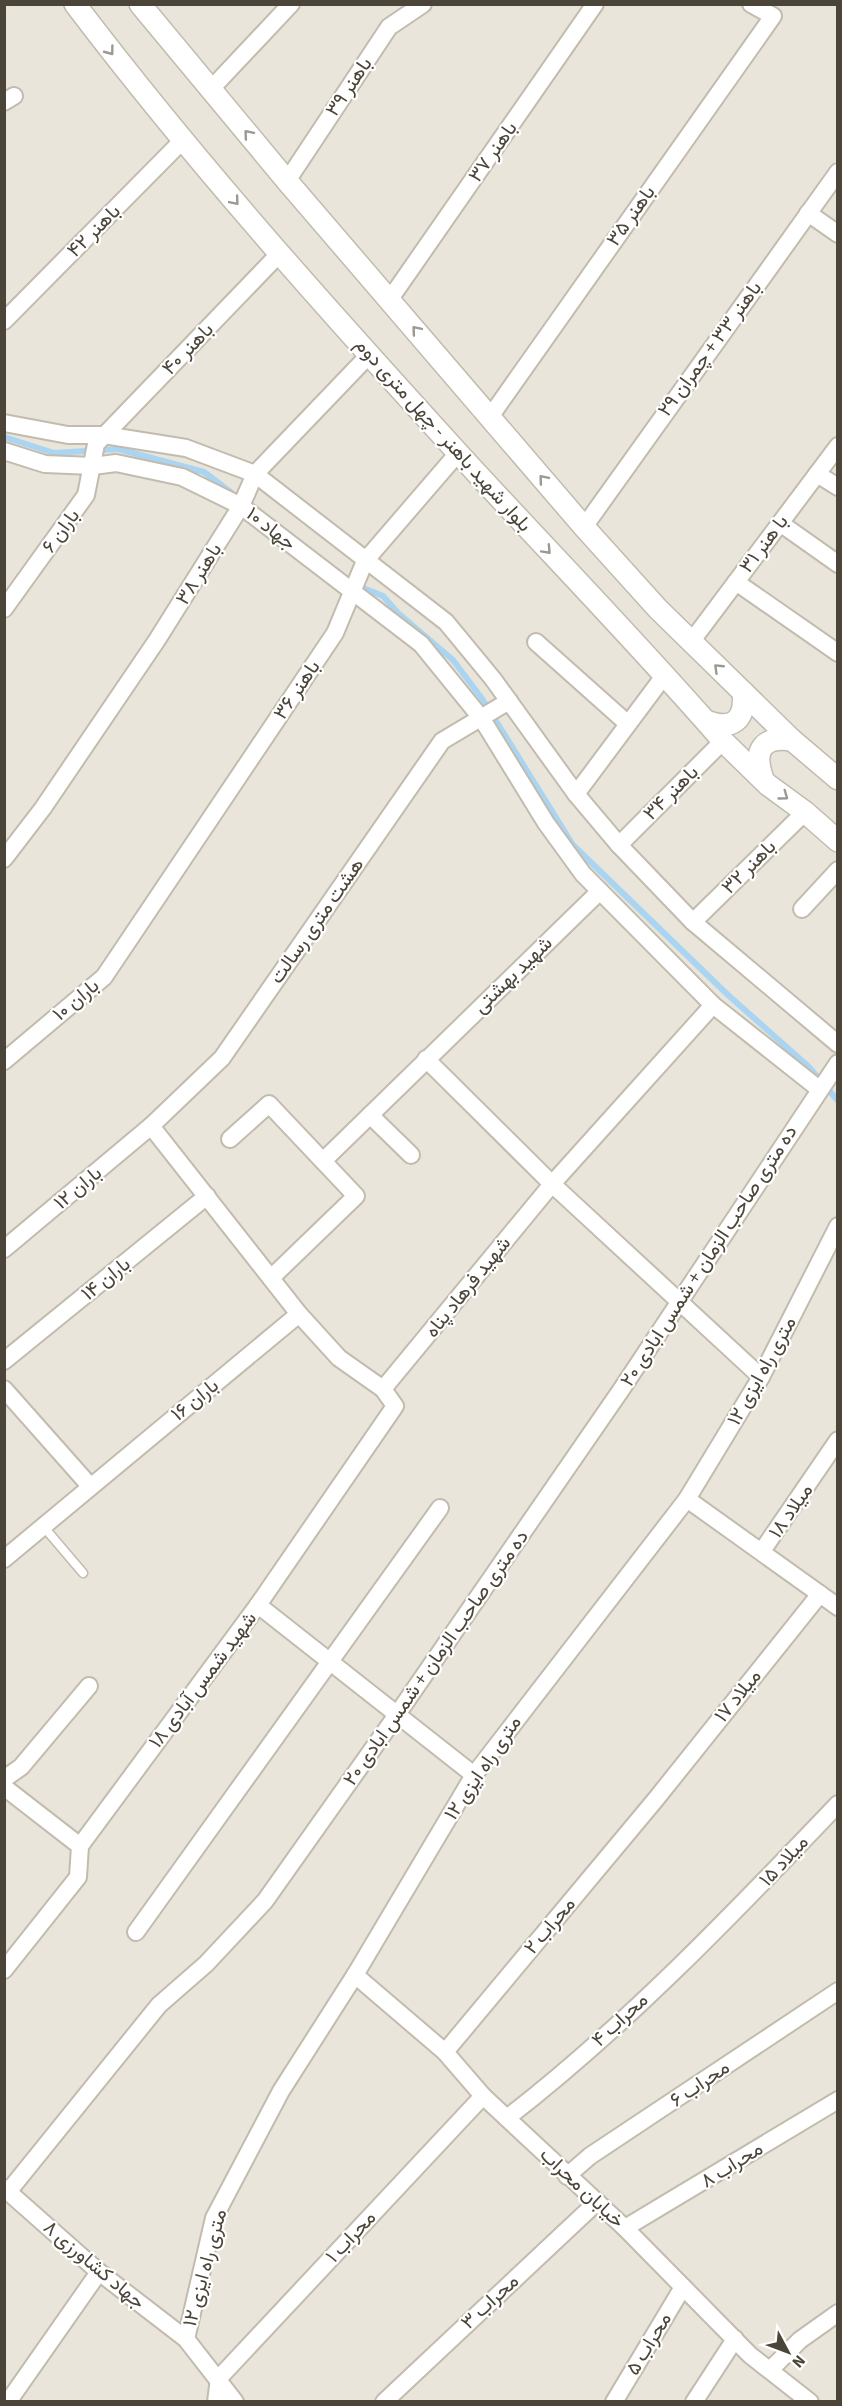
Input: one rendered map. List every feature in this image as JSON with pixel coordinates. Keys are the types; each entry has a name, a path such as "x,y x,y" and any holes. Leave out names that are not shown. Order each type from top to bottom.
{"street":[{"name":"بلوار شهید باهنر - چهل متری دوم","path":"75,4 183,140 458,453 723,741 762,776 768,785 805,812 837,841"},
{"path":"140,4 287,181 584,527 691,642 792,740 837,779"},
{"path":"211,89 291,4"},
{"name":"باهنر ۳۹","path":"287,181 389,27 423,4"},
{"name":"باهنر ۳۷","path":"390,299 596,4"},
{"name":"باهنر ۳۵","path":"490,417 773,16 751,4"},
{"name":"باهنر ۴۲","path":"4,321 183,140"},
{"name":"باهنر ۳۳ + چمران ۲۹","path":"584,527 837,172"},
{"path":"808,213 837,234"},
{"name":"باهنر ۴۰","path":"97,451 280,253"},
{"name":"باهنر ۳۸","path":"4,859 44,808 157,640 241,506 255,474 370,354"},
{"path":"4,423 68,435 97,451 186,448 255,474 446,622 509,701 576,794 619,845 693,922 837,1044"},
{"name":"با هنر ۳۱","path":"691,642 837,446"},
{"name":"جهاد ۱۰","path":"4,451 45,464 97,451 116,463 182,477 241,506 421,644 482,719 546,823 583,874 713,1005 819,1089"},
{"name":"باران ۶","path":"4,609 86,495 97,451"},
{"name":"باهنر ۳۶","path":"137,930 335,633 365,561 458,453"},
{"path":"817,474 837,487"},
{"path":"780,523 837,564"},
{"path":"736,582 837,653"},
{"path":"536,642 628,724"},
{"path":"576,794 664,676"},
{"path":"706,721 721,726 736,721 745,707 743,692"},
{"name":"هشت متری رسالت","path":"151,1126 222,1058 442,741 509,701"},
{"path":"762,776 757,761 762,746 776,737 792,740"},
{"name":"باهنر ۳۴","path":"619,845 723,741"},
{"name":"باهنر ۳۲","path":"693,922 805,812"},
{"path":"802,909 837,870"},
{"name":"شهید بهشتی","path":"323,1161 600,891"},
{"name":"باران ۱۰","path":"4,1060 104,977 137,930"},
{"name":"شهید فرهاد پناه","path":"383,1389 552,1184 713,1005"},
{"path":"426,1059 552,1184 679,1304 761,1377"},
{"name":"ده متری صاحب الزمان + شمس ابادی ۲۰","path":"6,2190 159,2006 206,1964 265,1901 396,1716 679,1304 837,1063"},
{"path":"230,1139 269,1104 356,1196 271,1278"},
{"path":"370,1114 411,1155"},
{"path":"151,1126 299,1314 339,1358 383,1389"},
{"name":"باران ۱۲","path":"4,1250 151,1126"},
{"name":"باران ۱۴","path":"4,1361 207,1196"},
{"name":"۱۲ متری راه ایزی","path":"186,2339 214,2217 281,2091 355,1975 474,1775 687,1499 761,1377 837,1226"},
{"name":"باران ۱۶","path":"4,1559 299,1314"},
{"path":"4,1389 90,1486"},
{"name":"شهید شمس آبادی ۱۸","path":"80,1846 258,1605 395,1406 383,1389"},
{"name":"میلاد ۱۸","path":"762,1551 837,1440"},
{"path":"687,1499 762,1551 837,1608"},
{"path":"136,1932 327,1662 440,1508"},
{"name":"میلاد ۱۷","path":"656,1799 820,1594"},
{"path":"258,1605 327,1662 474,1775"},
{"path":"4,1779 21,1767 89,1686"},
{"path":"4,1787 80,1846 78,1877 4,1970"},
{"name":"محراب ۲","path":"445,2052 656,1799"},
{"name":"میلاد ۱۵","path":"730,1917 837,1804"},
{"name":"محراب ۴","path":"507,2118 549,2086 730,1917"},
{"name":"خیابان محراب","path":"355,1975 445,2052 483,2096 625,2228 735,2339 810,2402"},
{"name":"محراب ۶","path":"567,2176 590,2156 836,1992"},
{"name":"محراب ۱","path":"219,2379 483,2096"},
{"name":"محراب ۸","path":"625,2228 699,2186 837,2100"},
{"name":"جهاد کشاورزی ۸","path":"6,2190 99,2272 186,2339 235,2402"},
{"name":"محراب ۳","path":"384,2402 597,2202"},
{"path":"8,2402 99,2272"},
{"name":"محراب ۵","path":"614,2402 683,2287"},
{"path":"770,2370 800,2340 837,2313"},
{"path":"694,2402 735,2339"},
{"path":"216,2402 219,2379"}],"lane":[{"path":"42,1526 82,1573"}],"shaded area":[{"path":"5,5 837,5 837,2401 5,2401"}],"waterway":[{"path":"4,437 54,453 118,449 204,472 233,494"},
{"path":"356,585 383,596 398,613 453,660 483,700 573,845 728,995 809,1067 838,1101"}]}
